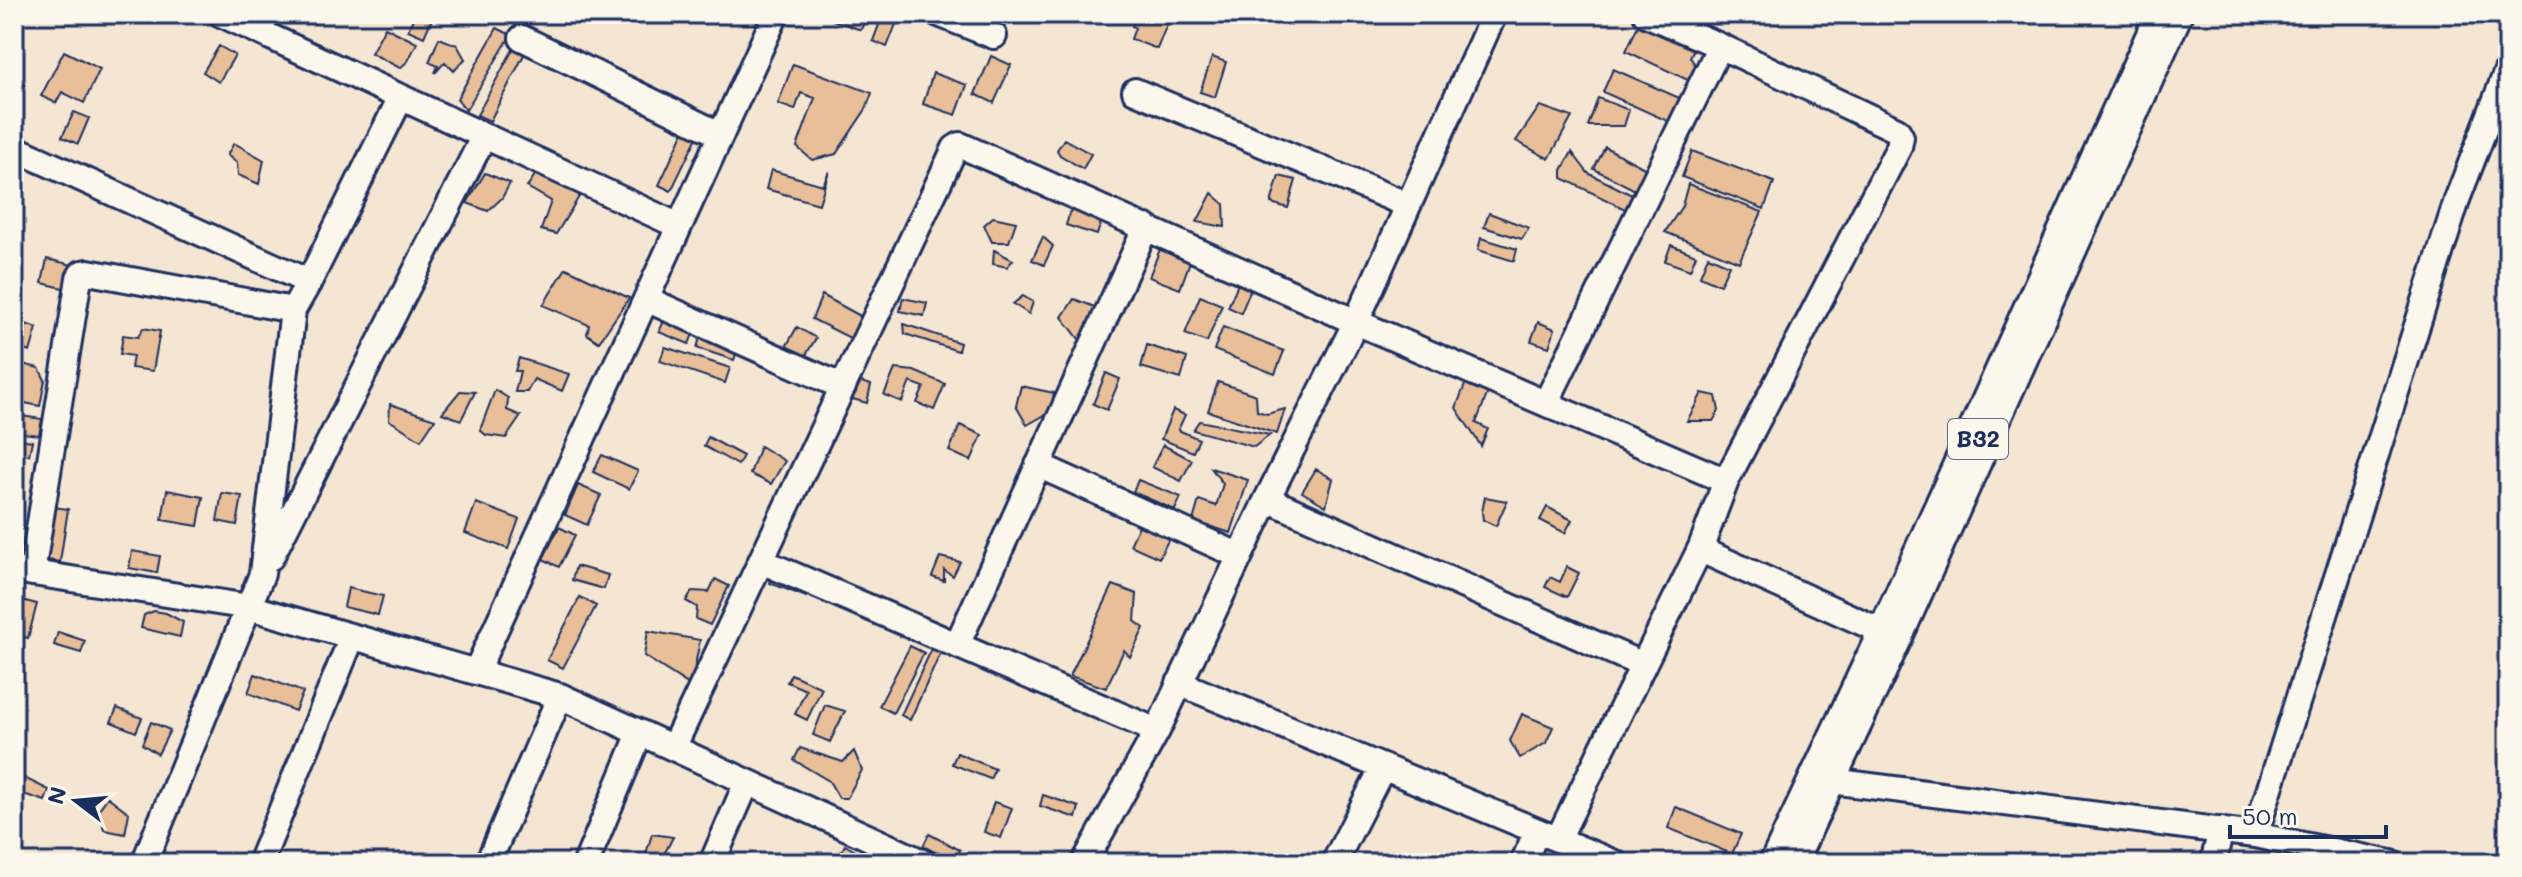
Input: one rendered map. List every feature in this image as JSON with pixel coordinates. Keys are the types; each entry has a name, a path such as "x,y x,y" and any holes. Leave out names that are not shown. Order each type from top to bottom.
{"highway":[{"name":"B32","path":"1783,863 1890,635 2164,16"}],"street":[{"path":"221,14 679,226"},
{"path":"476,672 776,14"},
{"path":"939,14 994,36"},
{"path":"1084,863 1157,731 1267,499 1356,322 1494,14"},
{"path":"1523,863 1547,835 1643,665 1701,547 1726,481 1899,147 1901,137 1897,130 1646,14"},
{"path":"522,38 721,135"},
{"path":"1546,403 1720,46"},
{"path":"2255,835 2458,197 2508,68"},
{"path":"1135,91 1408,205"},
{"path":"262,574 293,310 401,97"},
{"path":"144,863 262,574 484,136"},
{"path":"673,748 955,148 960,145 1356,322 1726,481"},
{"path":"14,148 309,282"},
{"path":"957,645 1146,227"},
{"path":"293,310 82,273 23,572 249,607 560,696 924,863"},
{"path":"646,299 843,387"},
{"path":"1038,465 1240,556"},
{"path":"1267,499 1643,665"},
{"path":"1701,547 1712,555 1890,635"},
{"path":"761,561 1157,731"},
{"path":"260,863 352,637"},
{"path":"1179,683 1615,863"},
{"path":"488,863 560,696"},
{"path":"586,863 640,733"},
{"path":"1334,863 1383,767"},
{"path":"712,863 747,782"},
{"path":"1821,782 2221,830 2391,863"},
{"path":"2213,863 2221,830"}],"building":[{"path":"289,14 317,14 315,23 288,17"},
{"path":"415,14 434,14 424,37 408,30"},
{"path":"822,14 861,14 866,16 861,30"},
{"path":"883,14 898,19 887,47 873,41"},
{"path":"1136,14 1171,14 1157,49 1131,39"},
{"path":"1642,17 1697,42 1690,57 1698,69 1692,82 1626,51"},
{"path":"385,27 417,43 408,61 400,68 371,53"},
{"path":"497,28 511,35 466,110 457,99"},
{"path":"439,38 457,45 465,59 454,71 445,62 435,73 438,66 429,62"},
{"path":"517,42 528,47 490,121 477,115"},
{"path":"219,46 235,55 219,82 203,72"},
{"path":"64,51 100,69 84,103 62,92 56,103 41,96"},
{"path":"991,56 1011,65 994,103 975,94"},
{"path":"1212,57 1226,62 1215,97 1200,92"},
{"path":"793,64 872,93 866,109 836,154 812,160 797,147 815,98 801,93 795,110 778,104"},
{"path":"1613,69 1684,100 1674,124 1603,92"},
{"path":"933,73 967,85 956,115 923,104"},
{"path":"1598,98 1629,110 1624,126 1588,126"},
{"path":"1540,106 1572,117 1549,159 1516,141"},
{"path":"74,112 89,118 78,144 62,137"},
{"path":"686,127 699,133 671,191 659,185"},
{"path":"1064,139 1091,154 1083,169 1060,155 1057,150"},
{"path":"234,143 264,160 259,184 238,175 237,163 227,155"},
{"path":"1605,147 1650,171 1639,192 1594,169"},
{"path":"1692,151 1774,182 1764,209 1682,177"},
{"path":"1572,152 1588,173 1638,198 1631,212 1562,178 1562,170"},
{"path":"539,169 582,192 556,234 541,230 551,201 527,187"},
{"path":"771,170 823,185 829,171 819,204 766,189"},
{"path":"485,173 510,183 502,198 488,211 467,203"},
{"path":"1279,176 1296,180 1288,208 1271,203"},
{"path":"1688,184 1762,212 1739,262 1665,232 1682,206"},
{"path":"1212,193 1224,204 1225,227 1197,222"},
{"path":"1071,209 1102,219 1097,235 1066,225"},
{"path":"1489,213 1529,228 1522,239 1484,227"},
{"path":"993,217 1016,222 1009,242 992,242 984,225"},
{"path":"1043,237 1053,246 1044,265 1032,260"},
{"path":"1481,238 1517,249 1514,261 1478,250"},
{"path":"1162,244 1192,256 1180,289 1149,277"},
{"path":"1671,245 1696,255 1690,270 1665,261"},
{"path":"994,250 1013,260 1007,267 993,264"},
{"path":"1708,256 1729,265 1720,285 1700,276"},
{"path":"47,259 77,266 71,290 42,283"},
{"path":"566,268 629,298 599,342 587,334 589,325 543,305"},
{"path":"1240,279 1253,284 1241,313 1228,307"},
{"path":"822,295 864,318 852,339 812,319"},
{"path":"1023,296 1033,302 1029,314 1013,304"},
{"path":"1200,296 1222,305 1207,342 1185,334"},
{"path":"903,298 927,303 924,316 900,311"},
{"path":"1074,299 1100,309 1083,344 1062,317"},
{"path":"666,316 695,329 689,344 659,332"},
{"path":"14,320 37,328 30,352 14,347"},
{"path":"1538,322 1555,329 1549,347 1531,341"},
{"path":"904,324 960,343 958,351 905,334"},
{"path":"797,327 816,338 804,358 786,347"},
{"path":"1223,327 1284,351 1275,374 1214,350"},
{"path":"143,328 160,331 153,371 131,368 133,356 120,354 123,335 138,337"},
{"path":"701,334 739,346 734,360 697,348"},
{"path":"1147,345 1187,358 1181,379 1141,367"},
{"path":"665,347 730,368 725,383 660,361"},
{"path":"519,358 569,374 562,391 534,379 527,392 515,392 520,371 515,371"},
{"path":"14,362 39,368 45,380 40,406 14,401"},
{"path":"895,369 914,371 945,384 934,410 917,403 924,387 910,382 902,402 884,395"},
{"path":"1106,373 1120,379 1107,410 1093,404"},
{"path":"854,380 871,385 867,403 849,398"},
{"path":"1218,382 1256,395 1257,411 1267,414 1285,409 1277,434 1208,411"},
{"path":"1466,382 1488,392 1476,423 1488,429 1481,446 1456,408"},
{"path":"1021,386 1054,393 1050,412 1027,425 1016,406"},
{"path":"495,390 508,398 507,410 521,416 506,438 486,435 480,430"},
{"path":"460,391 475,392 461,420 442,413"},
{"path":"1702,393 1716,396 1719,411 1713,421 1687,421"},
{"path":"390,404 435,419 421,440 389,420"},
{"path":"1173,410 1185,415 1178,430 1199,439 1193,452 1161,439"},
{"path":"14,415 42,419 39,435 14,432"},
{"path":"1199,421 1270,435 1254,447 1193,430"},
{"path":"960,425 982,435 971,461 949,451"},
{"path":"708,437 743,456 738,465 704,446"},
{"path":"14,438 32,441 29,455 14,453"},
{"path":"1163,445 1192,460 1181,481 1152,467"},
{"path":"760,446 785,461 771,484 750,474"},
{"path":"602,455 638,471 629,489 593,472"},
{"path":"1211,468 1248,480 1231,533 1193,521 1199,500 1216,506 1223,484"},
{"path":"1316,469 1333,479 1326,506 1302,492"},
{"path":"1138,480 1181,497 1175,510 1133,492"},
{"path":"578,485 601,495 587,525 565,515"},
{"path":"167,490 203,497 198,526 162,520"},
{"path":"222,493 242,496 237,525 217,521"},
{"path":"1485,497 1507,501 1496,526 1483,520"},
{"path":"476,503 519,519 508,549 465,533"},
{"path":"54,507 68,509 60,562 47,560"},
{"path":"1547,507 1572,520 1565,533 1540,520"},
{"path":"1142,519 1172,533 1159,558 1130,545"},
{"path":"559,527 575,535 559,567 543,559"},
{"path":"132,551 160,556 157,573 129,568"},
{"path":"940,557 960,562 953,576 944,570 944,581 932,577"},
{"path":"576,566 608,575 604,589 572,580"},
{"path":"1567,567 1579,573 1567,597 1545,587 1550,577 1560,582"},
{"path":"774,575 809,588 806,597 770,583"},
{"path":"715,579 729,586 710,625 696,619 697,607 686,601 692,591 709,592"},
{"path":"1113,585 1137,594 1135,621 1144,628 1130,657 1124,650 1106,688 1070,676"},
{"path":"348,588 383,596 378,615 344,607"},
{"path":"580,597 596,606 563,668 547,660"},
{"path":"14,598 37,604 28,638 14,635"},
{"path":"154,611 183,622 180,637 141,628 144,615"},
{"path":"648,631 700,640 691,686 644,656"},
{"path":"58,632 85,641 81,653 54,645"},
{"path":"910,646 924,653 893,713 879,706"},
{"path":"933,646 942,650 910,720 901,715"},
{"path":"255,674 303,692 295,711 248,693"},
{"path":"791,674 822,688 807,720 795,714 806,690 787,682"},
{"path":"825,705 845,711 830,742 813,735"},
{"path":"117,708 142,718 136,732 111,722"},
{"path":"1522,714 1553,727 1546,743 1520,758 1510,741"},
{"path":"151,722 170,730 158,754 142,744"},
{"path":"800,748 843,762 854,751 862,770 847,798 839,798 829,781 794,760"},
{"path":"957,753 995,769 990,779 952,764"},
{"path":"14,771 49,790 45,801 14,791"},
{"path":"1043,795 1079,807 1076,818 1040,806"},
{"path":"108,797 129,813 125,834 104,830 99,809"},
{"path":"994,802 1012,808 1001,838 984,832"},
{"path":"1676,807 1741,834 1732,854 1668,828"},
{"path":"652,834 673,837 660,862 646,854"},
{"path":"929,834 960,850 954,862 923,846"},
{"path":"845,845 876,863 835,863"}]}
